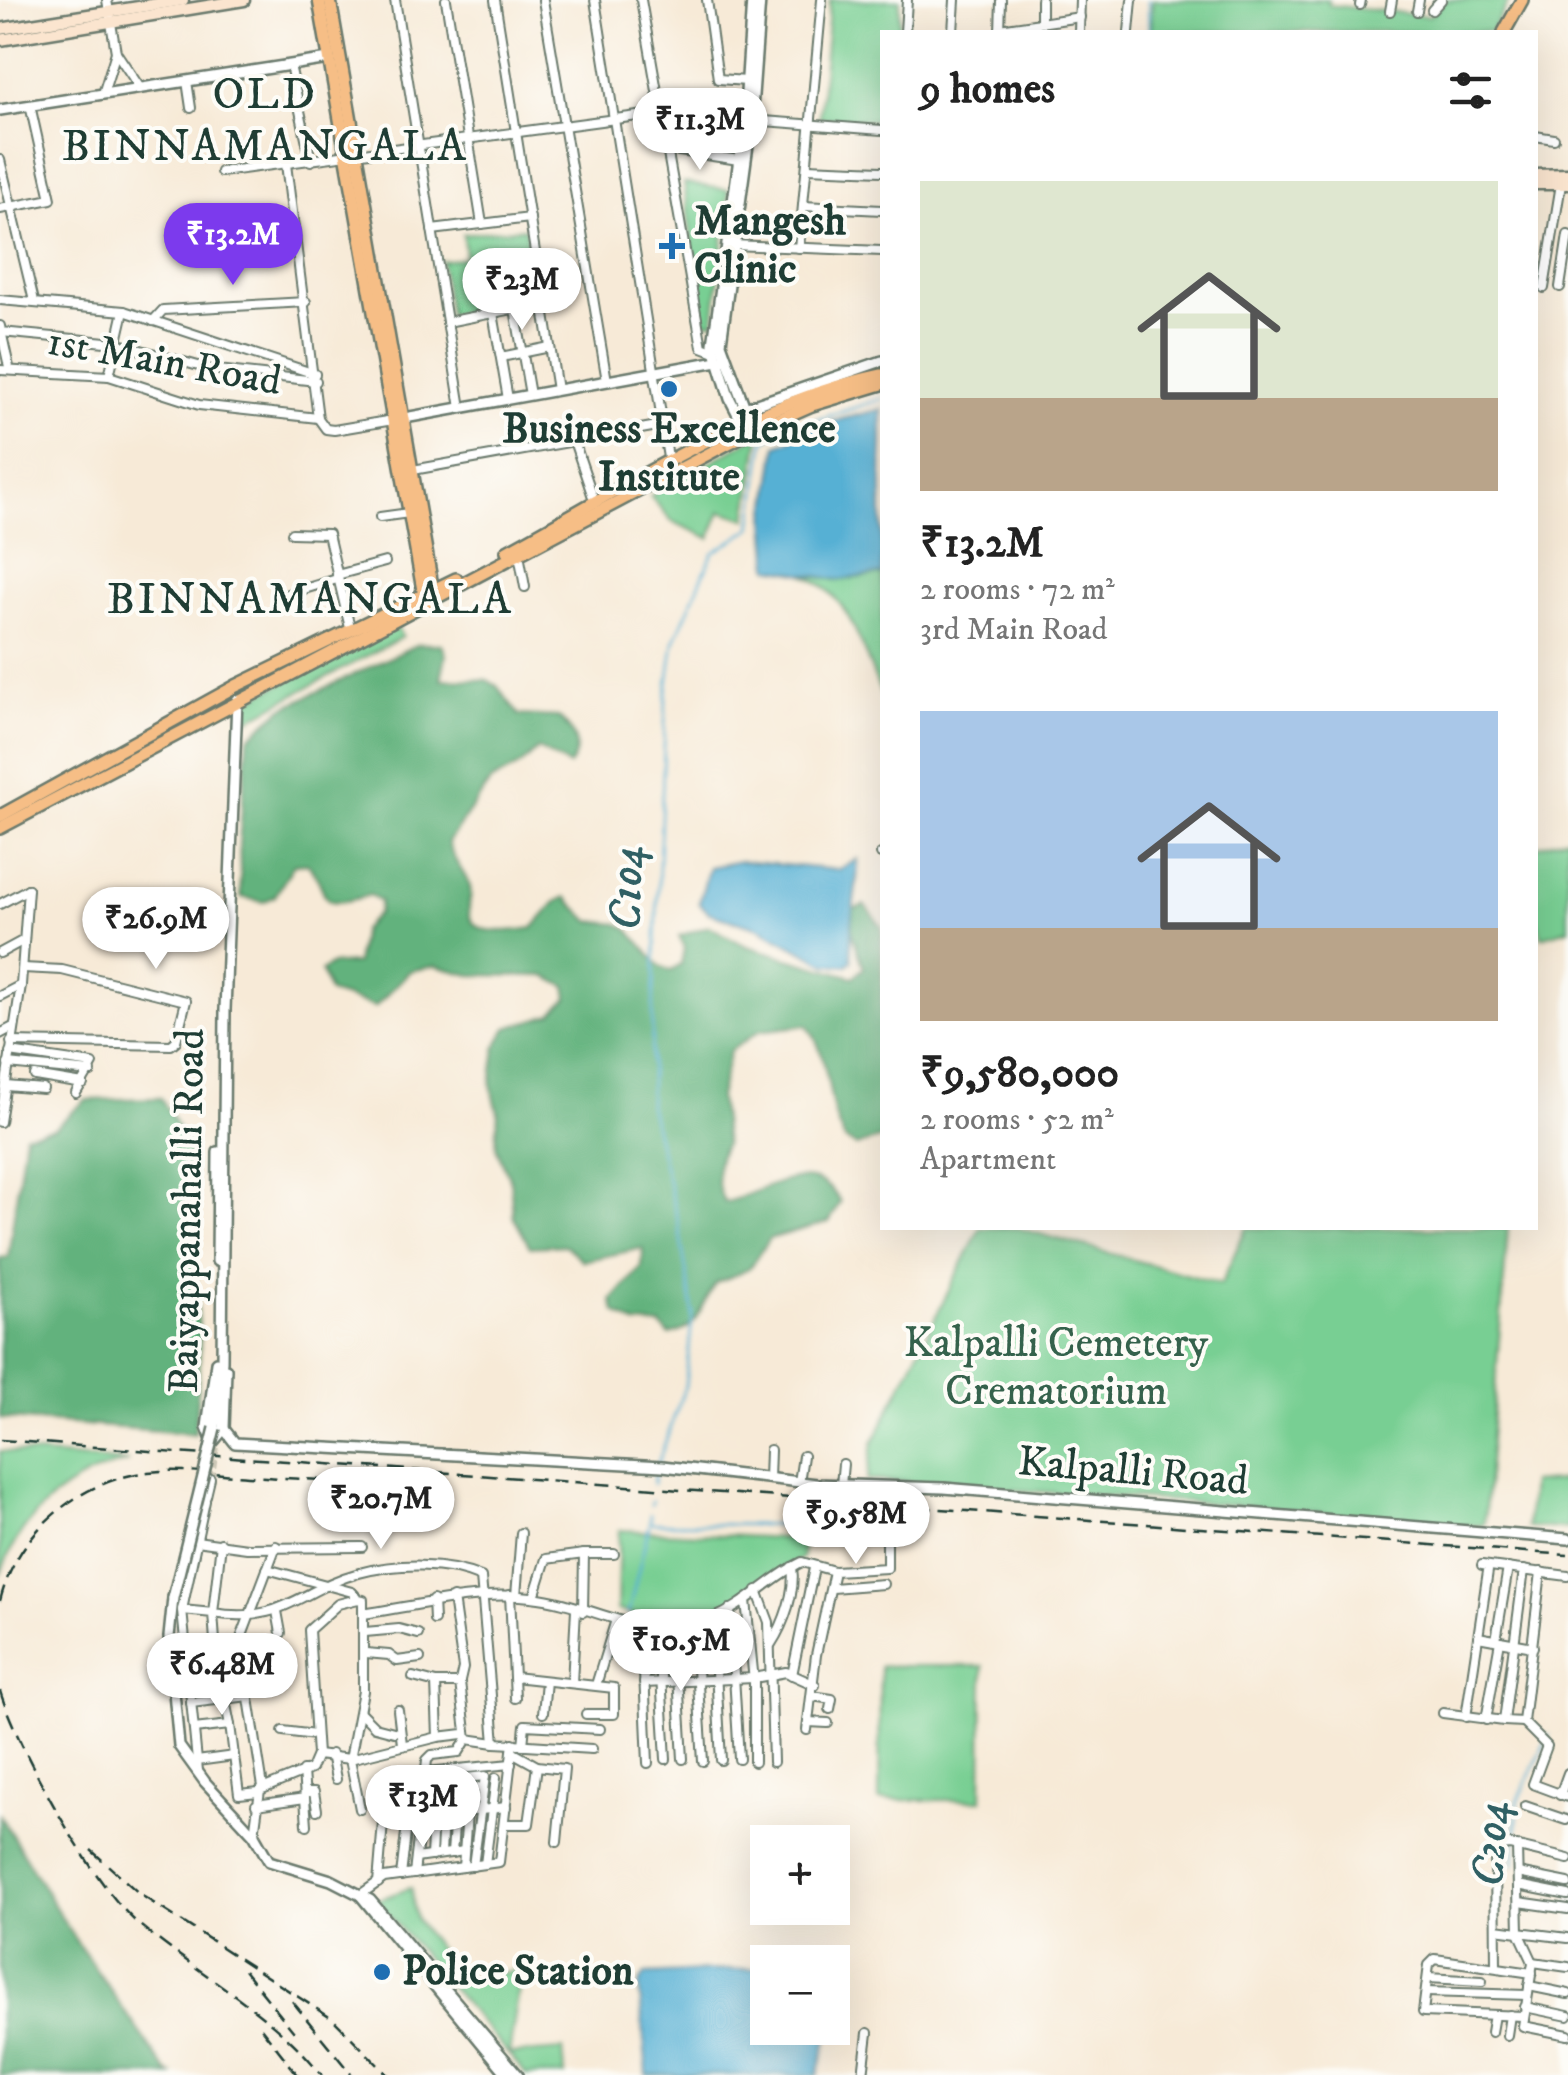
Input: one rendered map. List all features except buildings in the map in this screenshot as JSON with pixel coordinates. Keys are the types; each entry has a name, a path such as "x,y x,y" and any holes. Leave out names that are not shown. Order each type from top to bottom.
{"main road":[{"path":"0,29 183,0"},
{"path":"0,40 109,11 244,0"},
{"path":"319,0 399,419 409,513 429,597"},
{"path":"330,0 350,155"},
{"path":"1502,30 1514,0"},
{"path":"1502,30 1522,0"},
{"path":"1538,175 1566,180"},
{"path":"1538,184 1566,180"},
{"path":"0,816 350,628 429,597 518,554 804,398 880,376"},
{"path":"0,828 670,464 748,428 880,385"},
{"path":"399,419 413,470 429,597"}],"street":[{"path":"396,0 461,408"},
{"path":"446,0 482,224"},
{"path":"495,0 557,390"},
{"path":"543,0 607,381"},
{"path":"595,0 670,464"},
{"path":"641,0 702,347 719,357"},
{"path":"708,0 718,79 747,80"},
{"path":"748,428 719,357 739,160 747,123 752,0"},
{"path":"731,245 760,0"},
{"path":"800,248 822,0"},
{"path":"904,30 907,0"},
{"path":"953,30 955,0"},
{"path":"1000,30 1002,0"},
{"path":"1041,0 1041,22"},
{"path":"1079,30 1080,0"},
{"path":"1129,30 1132,0"},
{"path":"1390,11 1392,0"},
{"path":"1418,11 1419,0"},
{"path":"1432,10 1442,0"},
{"path":"109,11 116,52 140,88"},
{"path":"1005,30 1080,17"},
{"path":"103,94 116,52"},
{"path":"0,110 329,59"},
{"path":"290,65 311,160"},
{"path":"187,81 191,108"},
{"path":"0,209 51,199 30,106"},
{"path":"221,172 660,113 747,123 880,130"},
{"path":"1538,136 1554,139"},
{"path":"666,149 739,160"},
{"path":"0,160 34,302"},
{"path":"286,164 316,378 318,418"},
{"path":"807,168 880,172"},
{"path":"1544,288 1566,180"},
{"path":"803,206 880,210"},
{"path":"432,230 530,218"},
{"path":"1560,286 1568,234"},
{"path":"1552,243 1567,248"},
{"path":"731,245 880,251"},
{"path":"0,300 124,311 316,378"},
{"path":"154,320 163,310 306,302"},
{"path":"447,322 544,304"},
{"path":"515,309 530,395"},
{"path":"109,376 124,311"},
{"path":"493,313 508,399"},
{"path":"4,368 1,329 116,342 209,369 316,378"},
{"path":"501,357 550,346"},
{"path":"399,419 719,357"},
{"path":"740,409 880,362"},
{"name":"1st Main Road","path":"4,368 109,376 199,405 318,418 326,429 399,419"},
{"path":"413,470 663,425"},
{"path":"574,440 596,504"},
{"path":"380,518 409,513"},
{"path":"292,533 326,532 350,628"},
{"path":"518,554 525,587"},
{"path":"288,594 385,562"},
{"name":"Baiyappanahalli Road","path":"198,1766 179,1746 169,1637 174,1598 215,1428 222,1361 225,1010 238,700"},
{"path":"0,904 28,889 21,985 0,1122"},
{"path":"0,953 24,940"},
{"path":"10,1047 171,1046 176,1042 186,1000 62,970 22,968"},
{"path":"227,975 220,1002 216,1360 207,1427 235,1444"},
{"name":"Baiyappanahalli Road","path":"218,1437 226,1389 231,1001 227,975"},
{"path":"0,996 21,985"},
{"path":"0,1034 13,1027"},
{"path":"10,1047 94,1065 76,1093"},
{"path":"5,1071 91,1072"},
{"path":"34,1076 83,1084"},
{"path":"6,1086 43,1089"},
{"name":"Kalpalli Road","path":"218,1437 235,1444 657,1466 800,1482 944,1488 1568,1539"},
{"path":"768,1478 770,1450"},
{"path":"800,1482 802,1456"},
{"path":"841,1485 843,1464"},
{"path":"210,1479 182,1610 198,1766 220,1798 254,1835 269,1861 331,1880 361,1896 518,2075"},
{"path":"515,1698 513,1596 521,1533"},
{"path":"196,1541 247,1548 362,1547"},
{"path":"221,1542 213,1613 238,1794"},
{"path":"364,1614 433,1600 513,1596 534,1597 616,1623 675,1626 713,1618 802,1562 834,1571 887,1568 887,1544"},
{"path":"254,1835 260,1790 240,1641 276,1546"},
{"path":"572,1683 584,1554"},
{"path":"534,1597 546,1559 614,1554"},
{"path":"182,1610 247,1619 277,1611 361,1572 442,1564 481,1578 495,1743"},
{"path":"771,1644 780,1630 793,1582 792,1567"},
{"path":"792,1675 814,1568"},
{"path":"1466,1717 1485,1568 1568,1576"},
{"path":"1486,1720 1508,1568"},
{"path":"267,1569 328,1589 352,1592 363,1600 366,1653 350,1759 360,1808"},
{"path":"1504,1721 1524,1570"},
{"path":"828,1723 808,1726 816,1654 834,1571"},
{"path":"1523,1722 1541,1572"},
{"path":"832,1588 883,1584"},
{"path":"757,1590 769,1622 773,1762"},
{"path":"414,1874 429,1757 460,1752 465,1736 453,1598"},
{"path":"220,1798 260,1790 311,1770 317,1756 309,1630 338,1604 358,1599"},
{"path":"433,1600 434,1620"},
{"path":"746,1600 754,1678 754,1762"},
{"path":"730,1609 740,1759"},
{"path":"277,1611 281,1633"},
{"path":"713,1618 721,1760"},
{"path":"596,1685 616,1623"},
{"path":"694,1623 702,1762"},
{"path":"658,1626 666,1759"},
{"path":"675,1626 682,1759"},
{"path":"642,1627 648,1763"},
{"path":"365,1632 399,1628 418,1634"},
{"path":"1478,1637 1533,1647"},
{"path":"366,1653 389,1655 397,1661 420,1658"},
{"path":"644,1683 792,1675 815,1685"},
{"path":"412,1677 436,1683 460,1682"},
{"path":"514,1677 614,1688 615,1712 586,1714"},
{"path":"543,1713 546,1682"},
{"path":"436,1683 438,1737"},
{"path":"192,1703 248,1696"},
{"path":"812,1696 832,1699 830,1709"},
{"path":"398,1710 402,1744"},
{"path":"360,1712 375,1727 394,1732"},
{"path":"1443,1713 1523,1722 1543,1739 1532,1782 1564,1796 1568,1773"},
{"path":"194,1729 230,1725"},
{"path":"361,1896 378,1883 401,1876 499,1861 511,1764 526,1726 600,1729"},
{"path":"283,1731 316,1735"},
{"path":"317,1756 331,1754 350,1759 402,1744 465,1736 516,1747 592,1750"},
{"path":"516,1747 537,1766 564,1769 557,1842"},
{"path":"331,1754 336,1779"},
{"path":"198,1766 234,1756"},
{"path":"426,1772 511,1764"},
{"path":"504,1824 530,1824 537,1766"},
{"path":"303,1771 306,1825"},
{"path":"401,1876 413,1772"},
{"path":"424,1782 483,1775 473,1866"},
{"path":"423,1794 510,1777"},
{"path":"485,1864 496,1778"},
{"path":"396,1820 400,1786"},
{"path":"1539,1811 1546,1790"},
{"path":"256,1805 314,1792 317,1810"},
{"path":"422,1805 482,1798"},
{"path":"1526,1806 1566,1820"},
{"path":"382,1822 506,1807"},
{"path":"378,1883 384,1810"},
{"path":"462,1867 467,1812"},
{"path":"452,1853 455,1814"},
{"path":"441,1854 444,1815"},
{"path":"431,1856 433,1816"},
{"path":"1496,1967 1495,1846 1514,1846 1568,1859"},
{"path":"1514,1846 1519,1932 1532,1962 1524,2016"},
{"path":"416,1858 464,1852"},
{"path":"1518,1873 1568,1883"},
{"path":"1518,1885 1568,1895"},
{"path":"1519,1902 1568,1909"},
{"path":"1496,1929 1568,1938"},
{"path":"1532,1973 1434,1959 1423,2012 1568,2016"},
{"path":"1532,1962 1568,1967"},
{"path":"1428,1978 1482,1981"},
{"path":"1426,1992 1528,1990 1568,1994"},
{"path":"452,2002 508,2075"},
{"path":"1445,2024 1447,2012"},
{"path":"1460,2025 1462,2013"},
{"path":"1475,2026 1478,2014"},
{"path":"1491,2032 1494,2014"},
{"path":"1507,2035 1510,2015"},
{"path":"1524,2016 1568,2034"},
{"path":"862,2075 868,2033"}],"green space":[{"path":"830,0 900,0 899,30 880,30 880,121 819,118"},
{"path":"1152,0 1329,0 1329,5 1429,16 1445,0 1510,0 1492,30 1151,30"},
{"path":"684,183 729,190 714,322 702,322"},
{"path":"525,228 537,299 449,315 441,261 465,258 463,234"},
{"path":"760,434 747,519 721,511 710,538 673,522 650,496"},
{"path":"880,574 880,691 845,611 834,596 804,575 839,580"},
{"path":"397,627 402,637 241,723 242,703"},
{"path":"418,644 442,644 446,655 441,679 487,680 497,686 519,715 558,717 568,728 576,746 569,766 538,749 521,765 490,782 448,842 470,887 470,917 482,928 533,928 556,902 566,897 590,921 619,924 629,930 660,966 671,971 681,965 684,948 679,936 709,926 747,946 853,977 864,968 852,933 851,910 865,905 880,924 880,1139 856,1146 845,1140 834,1112 821,1052 807,1025 759,1031 730,1051 719,1097 725,1144 717,1173 725,1202 786,1181 816,1180 840,1202 829,1222 769,1239 749,1269 716,1283 688,1328 669,1335 661,1326 635,1324 615,1312 612,1300 642,1266 643,1248 583,1261 565,1245 530,1247 513,1216 510,1180 496,1147 498,1112 491,1085 496,1048 507,1028 552,1014 568,998 566,986 545,976 470,975 435,966 410,971 375,1007 329,993 321,971 330,965 356,963 362,930 378,913 380,901 370,895 331,901 307,863 294,864 275,896 264,902 241,897 239,843 248,738 283,708"},
{"path":"1568,837 1568,929 1542,937 1538,923 1538,846"},
{"path":"161,1098 188,1145 200,1350 195,1434 0,1418 0,1258 8,1257 25,1134 54,1128 86,1100"},
{"name":"Kalpalli Cemetery Crematorium","path":"979,1230 1025,1230 1221,1284 1245,1230 1508,1230 1484,1524 1459,1527 1249,1506 867,1480 873,1443"},
{"path":"0,1451 128,1462 85,1477 49,1502 20,1535 0,1576"},
{"path":"1568,1480 1568,1529 1527,1527 1531,1483"},
{"path":"619,1530 803,1539 802,1558 715,1610 694,1617 646,1617 617,1610"},
{"path":"880,1666 983,1666 982,1800 879,1800"},
{"path":"0,1815 72,1935 167,2072 174,2075 0,2075"},
{"path":"411,1888 416,1919 461,1981 522,1969 509,2054 563,2050 565,2075 526,2075 376,1900"}],"water":[{"path":"880,410 880,574 839,580 770,568 766,518 777,445 826,423"},
{"path":"858,859 852,961 846,966 826,964 759,928 709,913 699,903 709,867 740,861 839,870"},
{"path":"750,1969 750,2045 826,2045 818,2075 647,2075 639,1985 645,1974"}],"waterway":[{"name":"C104","path":"1148,0 1149,30"},
{"path":"866,371 880,368"},
{"name":"C104","path":"658,1463 685,1386 693,1312 678,1222 649,1105 666,698 674,642 713,553 752,528 764,441 781,431 880,400"},
{"name":"C104","path":"653,1484 655,1471"},
{"name":"C104","path":"651,1505 652,1501"},
{"path":"650,1514 650,1523 884,1527"},
{"name":"C104","path":"628,1614 649,1526"},
{"name":"C204","path":"1514,1865 1518,1801 1549,1735"}],"tunnel":[{"path":"210,1479 217,1441"}],"railway":[{"path":"0,1440 1568,1555"},
{"path":"0,1601 8,1576 36,1532 75,1499 122,1477 173,1471 394,1484"},
{"path":"0,1691 22,1745 57,1812 117,1901 134,1920 280,2031 322,2075"},
{"path":"91,1850 141,1895 334,2020 388,2075"},
{"path":"244,1970 294,2032"},
{"path":"292,2001 352,2075"},
{"path":"261,2028 298,2075"}],"place":[{"name":"Mangesh Clinic","path":"672,246"},
{"name":"Business Excellence Institute","path":"669,389"},
{"name":"Police Station","path":"382,1972"}],"district":[{"name":"OLD BINNAMANGALA","path":"265,121"},
{"name":"BINNAMANGALA","path":"310,600"}]}
